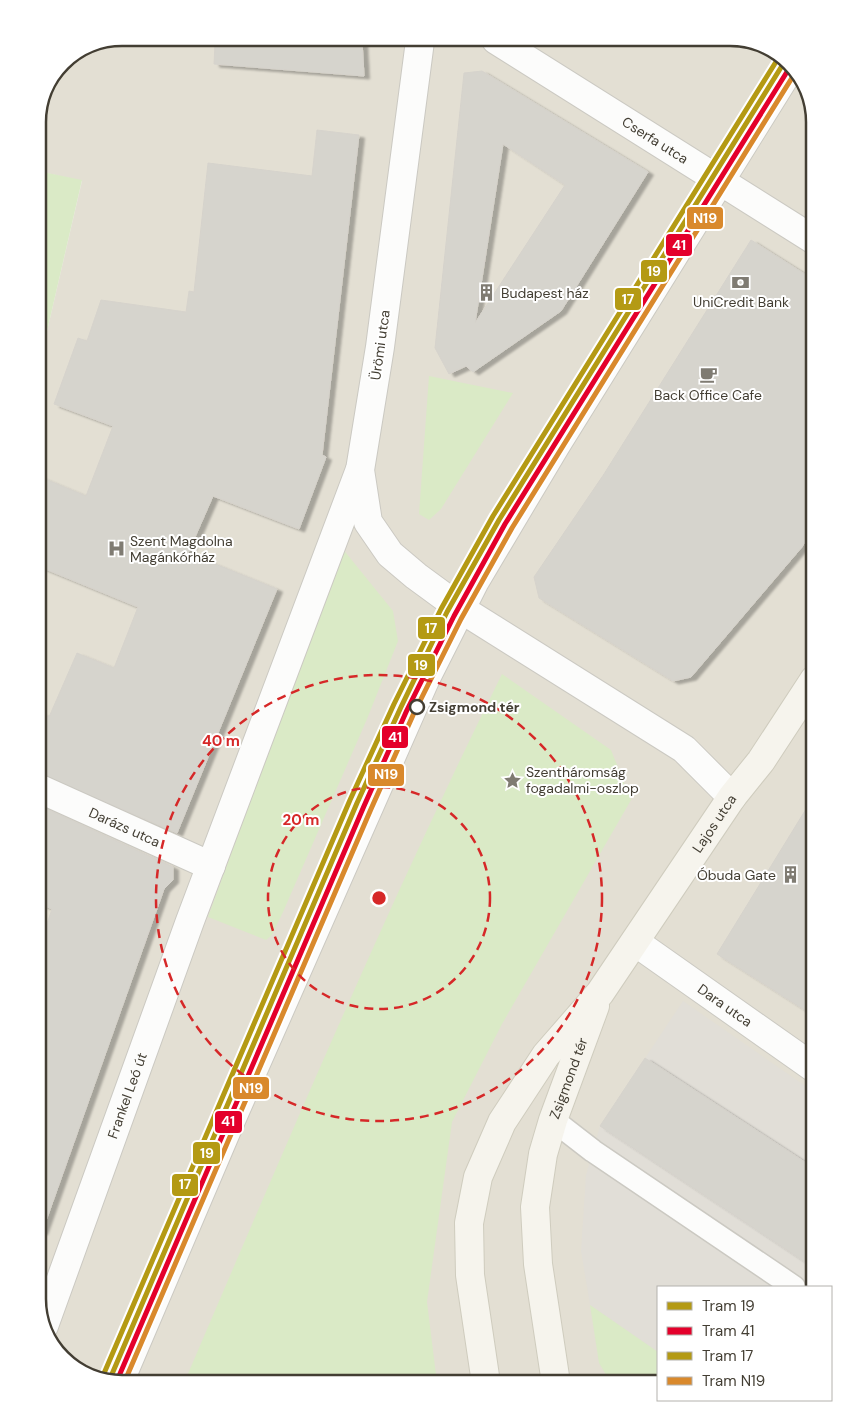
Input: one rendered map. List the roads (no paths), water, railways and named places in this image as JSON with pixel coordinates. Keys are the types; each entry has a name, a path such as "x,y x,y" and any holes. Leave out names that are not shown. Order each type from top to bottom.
{"main road":[{"name":"Lajos utca","path":"600,993 732,797 761,761 806,692"},
{"name":"Zsigmond tér","path":"555,1375 538,1264 535,1207 543,1154 553,1120 600,993"},
{"name":"Zsigmond tér","path":"485,1375 470,1275 469,1223 478,1177 502,1122 546,1054 600,993"}],"street":[{"name":"Ürömi utca","path":"419,46 380,347 360,470 368,522 390,554 461,609"},
{"name":"Cserfa utca","path":"506,46 806,235"},
{"path":"122,1375 425,680 461,609 556,445 787,72"},
{"path":"211,866 360,470"},
{"path":"461,609 684,749 732,797"},
{"name":"Darázs utca","path":"46,792 211,866"},
{"name":"Frankel Leó út","path":"48,1315 211,866"},
{"name":"Dara utca","path":"635,942 806,1062"}],"lane":[{"path":"553,1120 593,1151 793,1286"}],"tram line":[{"name":"17","path":"104,1372 350,800 394,704 441,609 493,516 776,62"},
{"name":"19","path":"112,1374 357,803 447,612 499,520 782,67"},
{"name":"41","path":"119,1375 364,806 407,710 454,616 505,524 787,72"},
{"name":"N19","path":"127,1375 371,809 414,713 461,619 512,528 792,78"}],"place":[{"name":"UniCredit Bank","path":"741,282"},
{"name":"Budapest ház","path":"487,293"},
{"name":"Back Office Cafe","path":"708,375"},
{"name":"Szent Magdolna Magánkórház","path":"116,549"},
{"name":"Zsigmond tér","path":"417,707"},
{"name":"Szentháromság fogadalmi-oszlop","path":"512,780"},
{"name":"Óbuda Gate","path":"790,875"}]}
